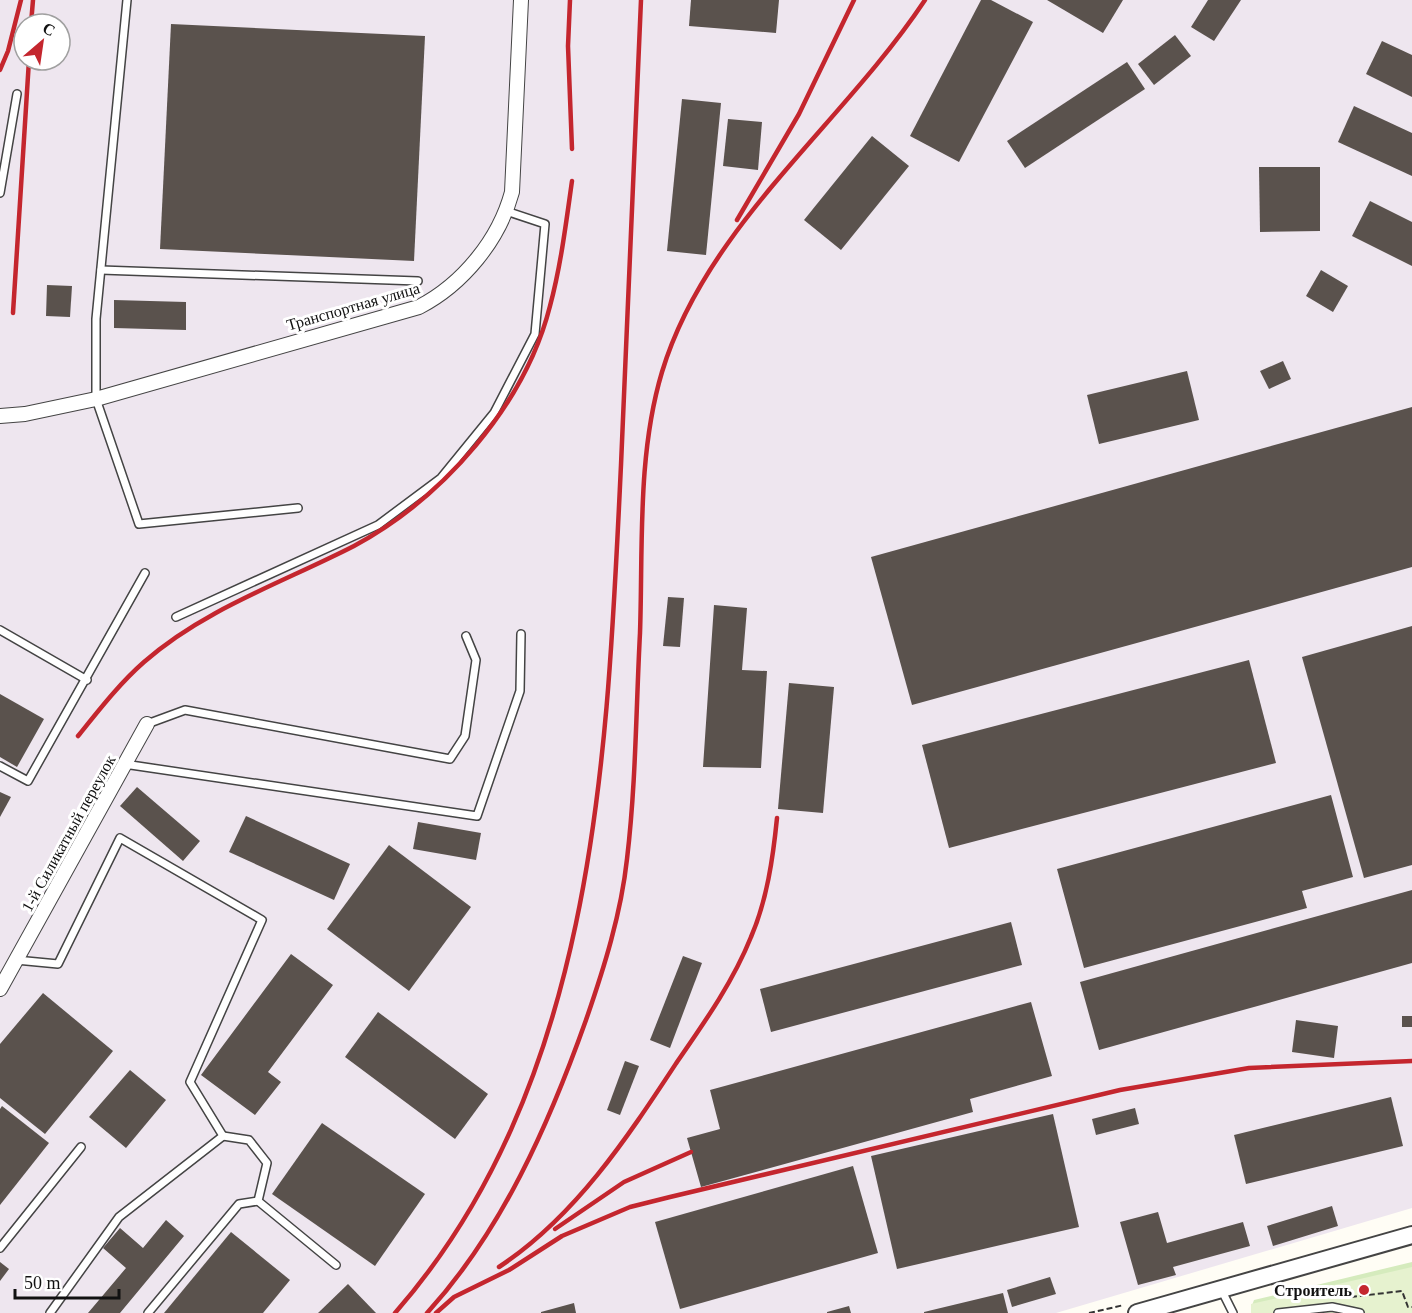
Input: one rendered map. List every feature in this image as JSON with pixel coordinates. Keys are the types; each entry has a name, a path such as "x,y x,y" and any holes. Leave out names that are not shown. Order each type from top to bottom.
{"street":[{"name":"Транспортная улица","path":"0,416 25,414 96,399 419,307 436,298 465,273 493,236 506,211 515,172 521,0"},
{"name":"1-й Силикатный переулок","path":"0,989 147,724"},
{"path":"1137,1313 1222,1291 1412,1235"}],"lane":[{"path":"127,0 96,319 96,399 139,524 298,508"},
{"path":"0,193 17,94"},
{"path":"176,617 378,525 441,478 494,413 535,334 545,224 506,211"},
{"path":"101,270 418,281"},
{"path":"0,766 28,781 87,680 145,573"},
{"path":"0,630 87,680"},
{"path":"124,764 477,816 520,691 521,634"},
{"path":"147,724 185,710 450,759 465,736 476,660 466,636"},
{"path":"16,960 58,964 120,838 262,920 190,1082 223,1136"},
{"path":"50,1313 119,1217 223,1136 249,1140 267,1163 258,1201"},
{"path":"0,1248 81,1147"},
{"path":"148,1313 239,1204 258,1201 336,1265"},
{"path":"1222,1291 1233,1313"},
{"path":"1278,1313 1340,1310 1360,1313"}],"path":[{"path":"1333,1300 1402,1291 1408,1307 1412,1306"}],"shaded area":[{"path":"0,0 1412,0 1412,1208 1056,1313 0,1313"}],"green space":[{"path":"1412,1262 1412,1281 1251,1308 1254,1300"},
{"name":"Строитель","path":"1412,1267 1412,1313 1251,1313 1251,1304"}],"building":[{"path":"691,0 779,0 776,33 689,26"},
{"path":"981,0 991,0 1033,22 959,162 910,136"},
{"path":"1047,0 1123,0 1103,33"},
{"path":"1208,0 1241,0 1214,41 1191,27"},
{"path":"171,24 425,36 414,261 160,249"},
{"path":"1175,35 1191,56 1154,85 1138,64"},
{"path":"1382,41 1412,55 1412,97 1366,74"},
{"path":"1127,62 1145,89 1025,168 1007,141"},
{"path":"682,99 721,103 706,255 667,251"},
{"path":"1354,106 1412,133 1412,176 1338,142"},
{"path":"728,119 762,122 758,170 723,166"},
{"path":"872,136 909,166 841,250 804,220"},
{"path":"1259,167 1320,167 1320,231 1260,232"},
{"path":"1370,201 1412,222 1412,266 1352,236"},
{"path":"1321,270 1348,286 1333,312 1306,296"},
{"path":"47,285 72,286 70,317 46,316"},
{"path":"114,300 186,302 186,330 114,328"},
{"path":"1283,361 1291,379 1269,389 1260,371"},
{"path":"1187,371 1199,420 1099,444 1087,395"},
{"path":"1412,407 1412,567 912,705 871,557"},
{"path":"668,597 684,598 680,647 663,646"},
{"path":"714,605 747,608 742,670 767,671 761,768 703,767"},
{"path":"1412,626 1412,865 1364,878 1302,657"},
{"path":"1249,660 1276,763 949,848 922,745"},
{"path":"789,683 834,687 823,813 778,809"},
{"path":"0,694 44,719 17,767 0,757"},
{"path":"137,787 200,841 183,861 120,806"},
{"path":"0,792 11,797 0,817"},
{"path":"1331,795 1353,877 1302,891 1307,908 1084,968 1057,869"},
{"path":"246,816 350,864 334,900 229,852"},
{"path":"418,822 481,833 476,860 413,849"},
{"path":"389,845 471,907 409,991 327,929"},
{"path":"1412,890 1412,963 1099,1050 1080,982"},
{"path":"1011,922 1022,965 771,1032 760,989"},
{"path":"291,954 333,985 268,1072 281,1082 255,1115 201,1075"},
{"path":"683,956 702,963 670,1048 650,1040"},
{"path":"43,993 113,1051 45,1134 0,1098 0,1044"},
{"path":"1031,1002 1052,1076 970,1099 973,1112 701,1187 687,1138 720,1129 710,1090"},
{"path":"378,1012 488,1094 455,1139 345,1057"},
{"path":"1402,1016 1412,1016 1412,1027 1402,1027"},
{"path":"1296,1020 1338,1026 1334,1058 1292,1052"},
{"path":"625,1061 639,1066 620,1115 607,1110"},
{"path":"130,1070 166,1100 126,1148 89,1117"},
{"path":"1391,1097 1403,1146 1246,1184 1234,1135"},
{"path":"2,1106 49,1143 0,1205 0,1109"},
{"path":"1135,1108 1139,1124 1096,1135 1092,1119"},
{"path":"1053,1114 1079,1227 897,1269 871,1156"},
{"path":"322,1123 425,1194 375,1266 272,1194"},
{"path":"853,1166 878,1253 680,1309 655,1222"},
{"path":"1332,1206 1338,1226 1273,1246 1267,1226"},
{"path":"1158,1212 1167,1243 1243,1222 1250,1246 1173,1267 1176,1275 1138,1285 1120,1222"},
{"path":"166,1220 184,1236 120,1313 88,1313 126,1268 103,1248 120,1228 143,1248"},
{"path":"231,1232 290,1280 263,1313 164,1313"},
{"path":"0,1262 9,1269 0,1281"},
{"path":"1050,1277 1056,1294 1012,1307 1007,1290"},
{"path":"348,1284 376,1313 318,1313"},
{"path":"1003,1293 1008,1313 924,1313 924,1312"},
{"path":"574,1303 576,1313 541,1313 541,1312"},
{"path":"849,1306 851,1313 827,1313 827,1312"}],"railway":[{"path":"0,70 8,51 21,0"},
{"path":"32,12 33,0"},
{"path":"570,0 568,46 572,149"},
{"path":"395,1313 462,1222 514,1124 552,1020 578,911 597,800 616,575 641,0"},
{"path":"737,220 799,114 854,0"},
{"path":"427,1313 478,1247 501,1212 521,1175 572,1059 605,961 616,920 624,880 632,803 645,469 648,436 662,372 683,319 710,270 743,223 892,46 925,0"},
{"path":"13,313 28,72"},
{"path":"78,736 126,679 167,643 218,611 354,546 387,526 449,475 476,445 500,413 521,379 538,343 557,275 572,181"},
{"path":"499,1267 527,1247 552,1224 598,1174 639,1119 717,1002 736,970 757,923 771,863 777,818"},
{"path":"436,1313 454,1297 509,1270 562,1236 630,1207 1120,1090 1249,1068 1412,1061"},
{"path":"555,1229 624,1182 691,1152"}],"place":[{"name":"Строитель","path":"1364,1290"}]}
